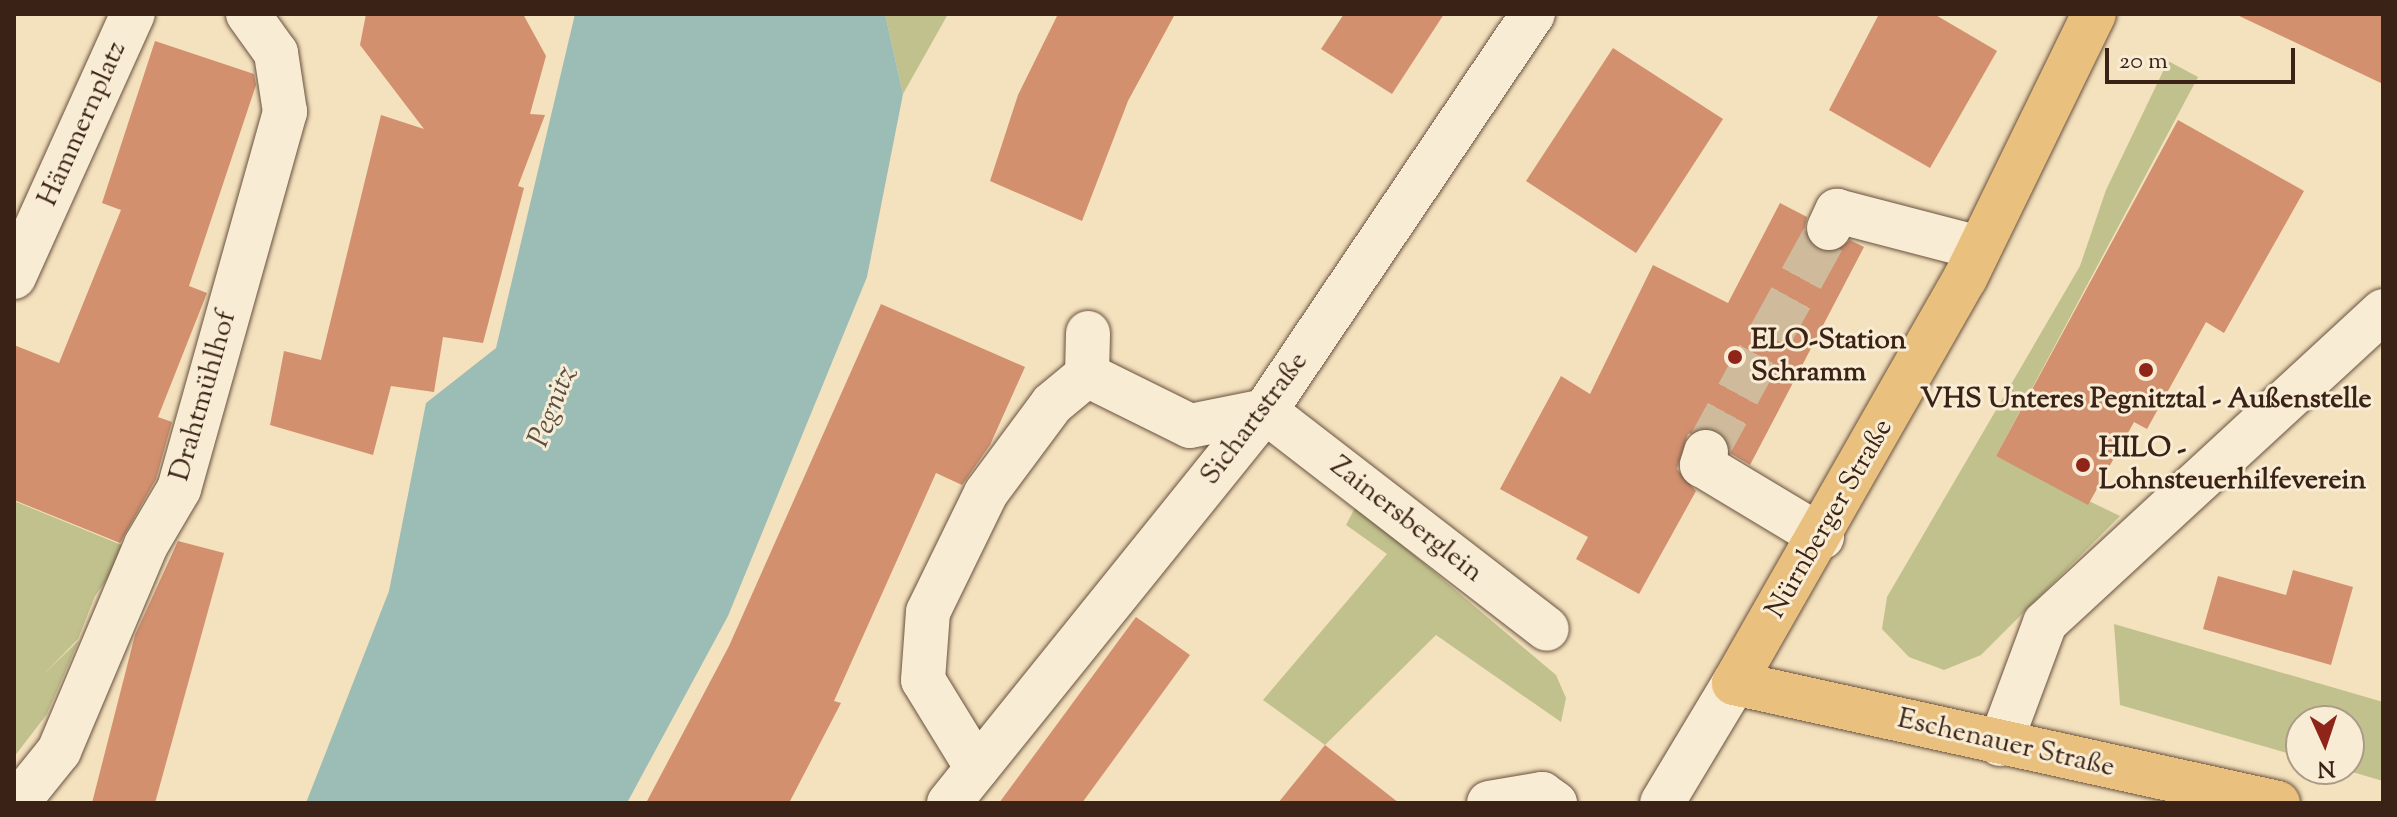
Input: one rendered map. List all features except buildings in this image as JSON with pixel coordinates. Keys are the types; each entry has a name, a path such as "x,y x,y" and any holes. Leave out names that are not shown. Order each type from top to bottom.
{"main road":[{"name":"Nürnberger Straße","path":"1734,683 1822,537 1979,248 2094,14"},
{"name":"Eschenauer Straße","path":"1734,683 2278,803"}],"street":[{"name":"Hämmernplatz","path":"14,277 133,14"},
{"name":"Drahtmühlhof","path":"17,803 59,751 146,545 179,489 285,112 276,53 248,14"},
{"name":"Sichartstraße","path":"949,803 1265,411 1533,14"},
{"path":"1829,228 1837,211 1979,248"},
{"path":"2000,744 2045,623 2383,311"},
{"path":"977,768 923,680 928,612 986,493 1088,354 1190,426 1265,411"},
{"name":"Zainersberglein","path":"1265,411 1547,629"},
{"path":"1706,452 1702,465 1822,537"},
{"name":"Nürnberger Straße","path":"1662,803 1734,683"},
{"path":"1489,803 1542,794 1555,803"}],"green space":[{"path":"885,14 948,14 903,94"},
{"path":"2168,61 2198,77 1996,456 2120,516 1981,655 1944,670 1909,657 1882,629 1887,597 2080,266 2106,190"},
{"path":"14,501 129,548 95,596 78,639 43,675 79,640 47,714 14,757"},
{"path":"1356,506 1556,675 1566,698 1561,722 1436,635 1325,745 1263,700 1387,554 1346,525"},
{"path":"2114,624 2383,702 2383,781 2365,776 2365,705 2285,705 2285,752 2120,705"}],"water":[{"name":"Pegnitz","path":"575,14 885,14 903,94 867,277 728,616 627,803 306,803 389,591 426,403 496,348"}],"tunnel":[{"path":"1706,452 1829,228"}],"place":[{"name":"ELO-Station Schramm","path":"1735,357"},
{"name":"VHS Unteres Pegnitztal - Außenstelle","path":"2146,370"},
{"name":"HILO - Lohnsteuerhilfeverein","path":"2083,465"}]}
